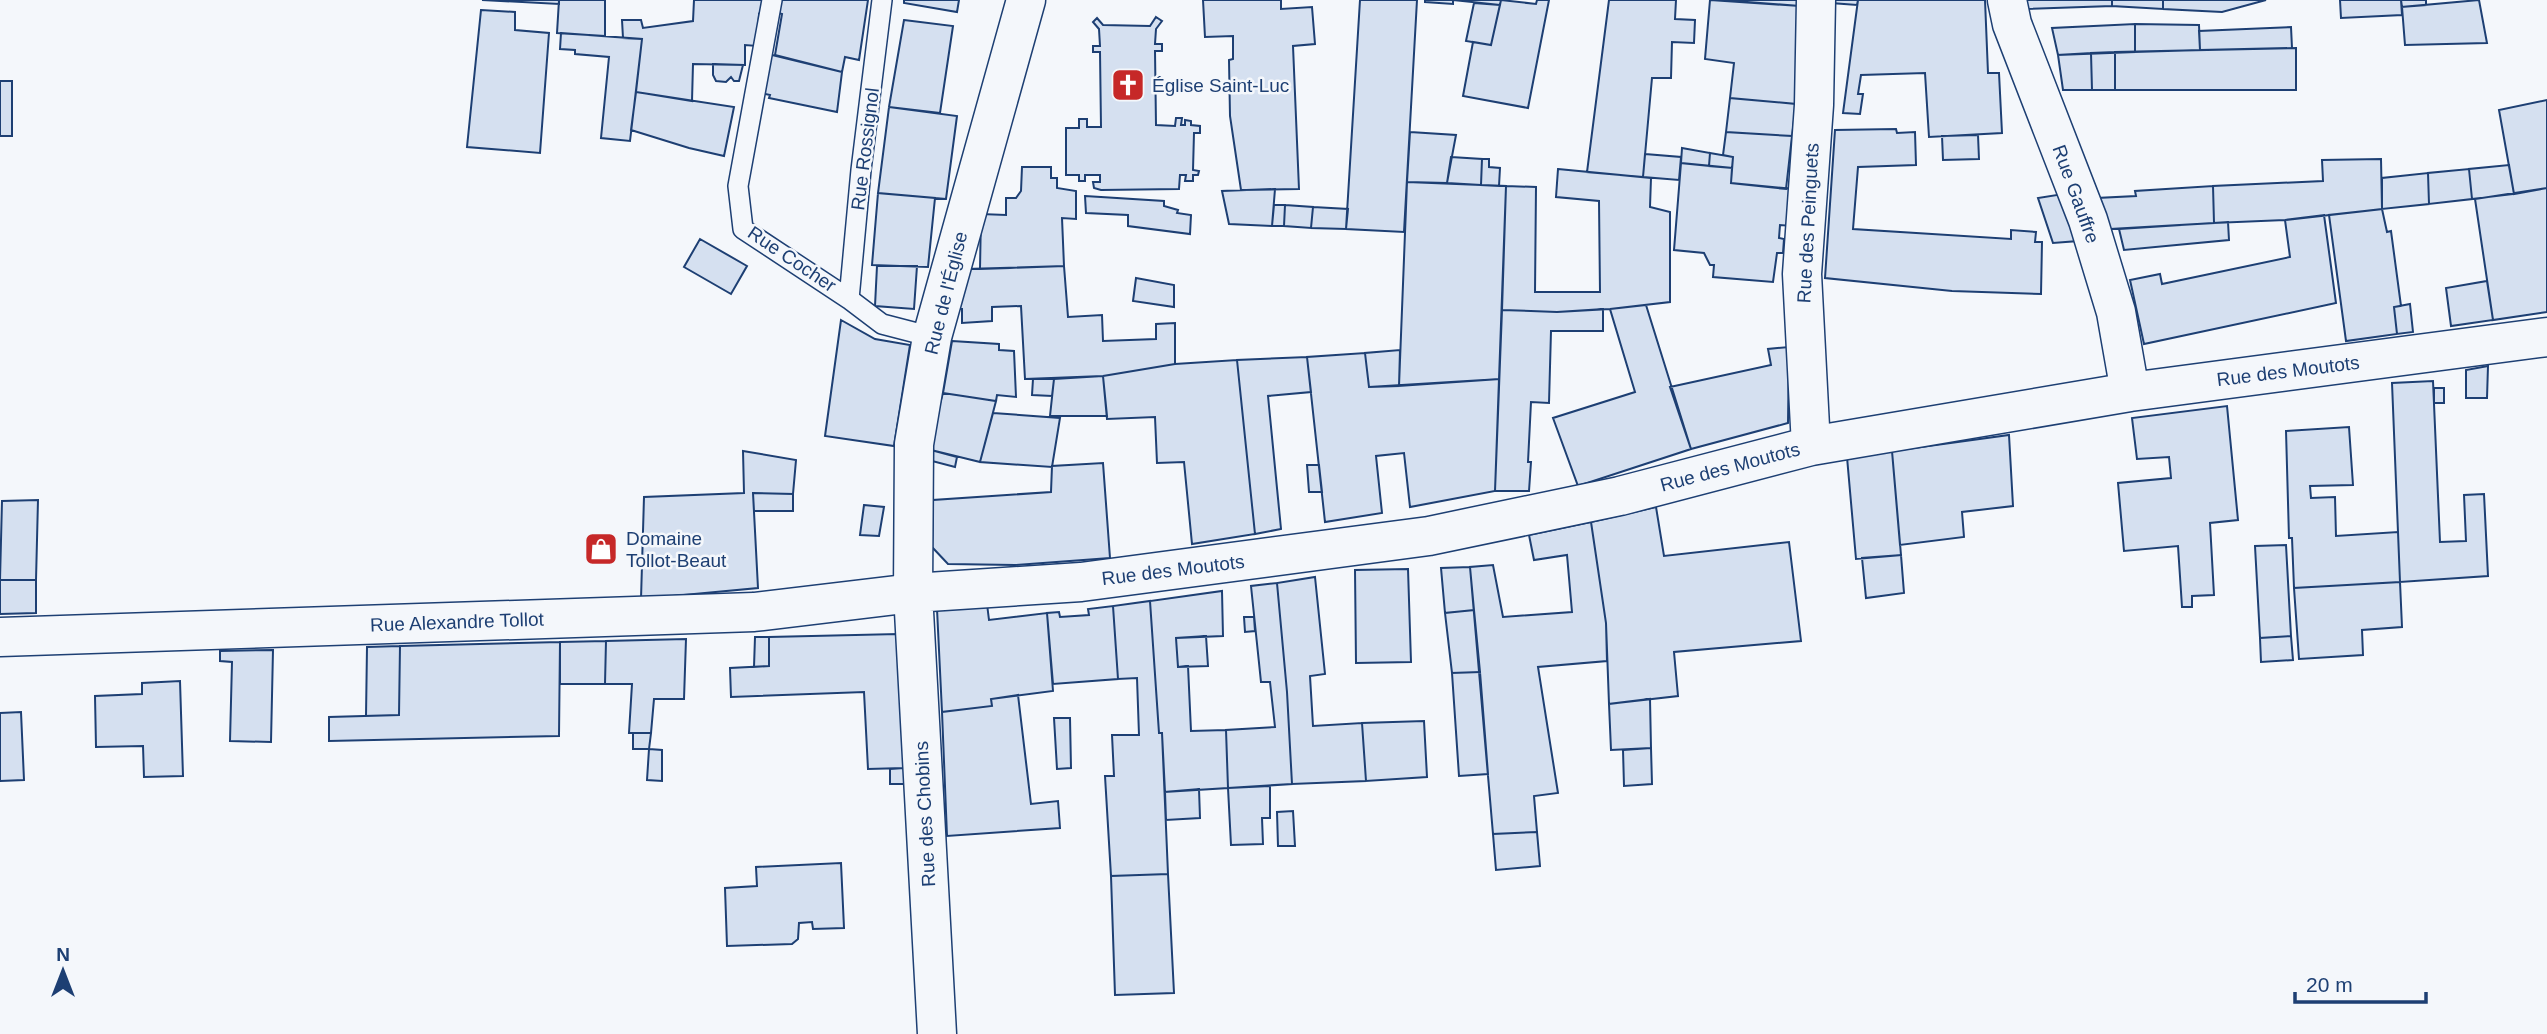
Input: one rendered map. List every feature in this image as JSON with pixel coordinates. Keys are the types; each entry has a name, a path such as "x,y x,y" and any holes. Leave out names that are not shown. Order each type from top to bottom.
{"street":[{"name":"Rue de l'Église","path":"913,593 914,444 932,337 1026,0"},
{"name":"Rue des Peinguets","path":"1811,446 1802,274 1814,105 1816,0"},
{"name":"Rue Gauffre","path":"2007,0 2012,24 2088,220 2116,312 2130,392"},
{"name":"Rue des Moutots","path":"913,593 1082,582 1429,536 1619,496 1811,446 2130,392 2547,337"},
{"name":"Rue Alexandre Tollot","path":"0,637 754,612 913,593"},
{"name":"Rue des Chobins","path":"913,593 937,1034"}],"lane":[{"name":"Rue Cocher","path":"772,0 738,186 743,229 882,324 932,337"},
{"name":"Rue Rossignol","path":"849,299 861,170 882,0"}],"building":[{"path":"482,0 559,0 559,4"},
{"path":"559,0 605,0 605,36 557,33"},
{"path":"694,0 763,0 761,15 759,14 757,46 745,45 745,65 693,64 692,101 636,92 642,39 623,38 622,20 641,20 643,28 693,21"},
{"path":"780,0 868,0 859,60 845,57 842,72 775,55 782,14 778,13"},
{"path":"904,0 959,0 957,12 904,3"},
{"path":"1203,0 1281,0 1281,9 1312,7 1315,44 1293,46 1299,189 1241,190 1230,116 1229,60 1233,59 1233,36 1205,37"},
{"path":"1360,0 1417,0 1404,232 1346,229"},
{"path":"1453,0 1453,4 1425,2"},
{"path":"1453,0 1501,0 1500,5"},
{"path":"1501,0 1536,4 1537,0 1549,0 1528,108 1463,96 1473,42 1491,45"},
{"path":"1609,0 1676,0 1675,19 1695,20 1694,43 1672,42 1671,78 1652,78 1643,177 1587,172"},
{"path":"1710,0 1800,6 1796,104 1730,98 1734,63 1705,59"},
{"path":"1721,0 1800,0 1800,6"},
{"path":"1831,0 1858,0 1857,5 1831,3"},
{"path":"1858,0 1985,0 1988,73 1999,73 2002,133 1929,137 1925,73 1861,75 1858,94 1863,94 1860,114 1843,113"},
{"path":"2026,0 2112,0 2112,6 2026,9"},
{"path":"2112,0 2163,0 2163,9 2112,6"},
{"path":"2163,0 2266,0 2222,12 2163,9"},
{"path":"2340,0 2401,0 2402,15 2341,18"},
{"path":"2401,0 2426,0 2426,5 2402,7"},
{"path":"2479,0 2487,43 2405,45 2402,7"},
{"path":"1474,3 1500,5 1491,45 1466,41"},
{"path":"481,10 515,12 515,30 549,33 540,153 467,147"},
{"name":"Église Saint-Luc","path":"1156,17 1162,21 1156,29 1155,44 1162,44 1162,51 1155,51 1156,125 1175,126 1176,118 1182,118 1181,125 1185,125 1185,120 1191,121 1191,125 1200,126 1200,133 1194,133 1193,170 1199,171 1198,175 1193,175 1193,181 1185,181 1186,175 1180,175 1179,189 1094,188 1093,182 1100,182 1100,175 1085,175 1085,181 1079,181 1079,175 1066,175 1066,128 1079,128 1079,119 1087,119 1087,127 1101,127 1100,52 1093,52 1093,46 1100,46 1099,29 1093,22 1097,18 1103,25 1150,26"},
{"path":"904,20 953,26 940,113 889,107"},
{"path":"2135,24 2199,25 2200,50 2135,52"},
{"path":"2135,24 2135,52 2058,55 2052,28"},
{"path":"2291,27 2292,48 2200,50 2199,31"},
{"path":"561,33 642,39 630,141 601,138 609,57 575,54 575,50 560,49"},
{"path":"2296,48 2296,90 2115,90 2115,52"},
{"path":"2115,52 2115,90 2092,90 2091,53"},
{"path":"2091,53 2092,90 2063,90 2058,55"},
{"path":"768,54 842,72 837,112 769,98 770,95 761,93"},
{"path":"713,64 743,65 739,81 734,81 731,77 726,82 716,81"},
{"path":"0,81 12,81 12,136 0,136"},
{"path":"636,92 734,107 724,156 631,130"},
{"path":"1730,98 1796,104 1792,136 1726,132"},
{"path":"2547,100 2547,188 2514,194 2499,110"},
{"path":"889,107 957,116 946,199 878,193"},
{"path":"1896,129 1897,133 1915,132 1916,165 1858,167 1853,229 2011,239 2011,230 2036,232 2035,242 2042,242 2041,294 1952,291 1825,278 1835,130"},
{"path":"1410,132 1456,135 1447,183 1407,182"},
{"path":"1726,132 1792,136 1786,189 1731,183 1733,157 1723,155"},
{"path":"1978,135 1979,159 1943,160 1942,136"},
{"path":"1682,148 1710,153 1709,166 1681,163"},
{"path":"1710,153 1733,157 1732,168 1709,166"},
{"path":"1645,154 1681,157 1679,180 1643,177"},
{"path":"1451,157 1482,159 1481,185 1447,183"},
{"path":"1482,159 1489,159 1489,167 1500,168 1499,186 1481,185"},
{"path":"2381,159 2382,209 2285,220 2214,223 2213,186 2323,181 2322,160"},
{"path":"1681,163 1732,168 1731,183 1794,189 1792,226 1780,225 1779,238 1784,239 1783,253 1777,253 1773,282 1713,277 1714,265 1710,265 1704,253 1674,250"},
{"path":"2509,165 2514,194 2472,199 2469,169"},
{"path":"1022,167 1051,167 1051,178 1057,178 1057,188 1076,191 1076,219 1062,218 1064,266 980,269 981,214 1006,215 1006,198 1016,198 1021,191"},
{"path":"1558,169 1651,178 1650,207 1670,212 1670,302 1557,312 1502,310 1506,186 1536,187 1535,292 1600,292 1599,201 1556,197"},
{"path":"2469,169 2472,199 2429,204 2428,173"},
{"path":"2428,173 2429,204 2382,209 2382,178"},
{"path":"1407,182 1506,186 1499,379 1399,386"},
{"path":"2213,186 2214,223 2110,229 2097,198 2136,196 2135,191"},
{"path":"2547,188 2547,312 2493,320 2475,199"},
{"path":"1275,189 1272,226 1229,224 1222,191"},
{"path":"878,193 935,198 928,267 872,265"},
{"path":"2063,194 2078,241 2053,243 2038,198"},
{"path":"1085,196 1164,201 1164,206 1178,210 1177,213 1191,215 1190,234 1128,226 1128,215 1086,213"},
{"path":"1274,205 1285,205 1284,226 1272,226"},
{"path":"1285,205 1313,207 1311,228 1284,226"},
{"path":"1313,207 1348,209 1346,229 1311,228"},
{"path":"2382,209 2387,232 2391,231 2401,306 2394,307 2397,334 2346,341 2329,215"},
{"path":"2324,215 2336,303 2144,344 2130,280 2160,274 2162,284 2290,257 2285,220"},
{"path":"2228,222 2229,240 2124,250 2119,229"},
{"path":"700,239 747,266 731,294 684,267"},
{"path":"877,266 917,266 914,309 875,306"},
{"path":"1064,266 1068,317 1102,315 1103,341 1156,339 1156,324 1175,323 1175,364 1103,376 1025,379 1021,306 992,307 992,321 962,323 962,309 958,309 966,269"},
{"path":"1136,278 1174,285 1174,307 1133,301"},
{"path":"2487,281 2493,320 2451,326 2446,288"},
{"path":"2410,304 2413,332 2397,334 2394,307"},
{"path":"1646,305 1691,449 1578,486 1553,418 1635,392 1610,309"},
{"path":"1603,309 1603,331 1551,331 1549,403 1531,402 1529,491 1495,491 1502,310 1557,312"},
{"path":"841,320 875,339 910,345 894,446 825,436"},
{"path":"952,341 999,344 999,350 1014,351 1016,397 997,395 996,401 943,393"},
{"path":"1789,347 1788,423 1691,449 1670,387 1771,365 1768,349"},
{"path":"1400,350 1399,386 1369,387 1365,353"},
{"path":"1365,353 1369,387 1499,379 1495,491 1410,507 1404,453 1376,456 1382,513 1325,522 1307,357"},
{"path":"1307,357 1311,392 1268,396 1281,529 1255,534 1237,360"},
{"path":"1237,360 1255,534 1192,544 1184,462 1157,463 1155,417 1107,419 1103,376 1175,364"},
{"path":"2488,366 2487,398 2466,398 2466,370"},
{"path":"1103,376 1107,416 1050,416 1054,379"},
{"path":"1033,379 1054,379 1052,396 1032,395"},
{"path":"2433,381 2440,542 2466,541 2464,495 2484,494 2488,576 2400,582 2392,383"},
{"path":"2434,388 2444,388 2444,403 2434,403"},
{"path":"943,393 996,401 980,462 931,450 930,438"},
{"path":"2227,406 2238,520 2210,523 2214,595 2192,596 2192,607 2182,607 2178,546 2124,551 2118,483 2171,478 2169,457 2137,459 2132,418"},
{"path":"993,413 1060,418 1052,467 980,462"},
{"path":"2349,427 2353,485 2310,486 2311,498 2335,497 2336,536 2398,532 2400,582 2294,588 2292,538 2289,538 2286,431"},
{"path":"2009,435 2013,506 1962,512 1964,537 1900,545 1892,451"},
{"path":"931,450 957,457 955,467 932,461"},
{"path":"743,451 796,460 793,494 753,493 758,588 641,599 644,497 744,493"},
{"path":"1892,451 1901,555 1856,559 1847,457"},
{"path":"1103,463 1110,558 1015,565 948,564 932,547 933,500 1051,492 1052,466"},
{"path":"1307,465 1319,465 1322,492 1309,492"},
{"path":"753,493 793,494 793,511 754,511"},
{"path":"38,500 36,580 0,580 2,501"},
{"path":"864,505 884,507 879,536 860,535"},
{"path":"1656,507 1664,556 1789,542 1801,641 1674,652 1678,696 1609,704 1606,623 1591,522"},
{"path":"1591,522 1606,623 1607,661 1538,667 1558,793 1534,796 1537,832 1493,834 1470,567 1493,565 1503,617 1572,612 1567,555 1534,560 1529,535"},
{"path":"2286,545 2291,636 2260,638 2255,546"},
{"path":"1901,555 1904,593 1866,598 1862,558"},
{"path":"1470,567 1474,610 1445,613 1441,568"},
{"path":"1408,569 1411,662 1356,663 1355,570"},
{"path":"1315,577 1325,674 1310,676 1313,726 1362,723 1366,781 1292,784 1277,583"},
{"path":"0,580 36,580 36,613 0,614"},
{"path":"2400,582 2402,627 2362,630 2363,655 2299,659 2294,588"},
{"path":"1277,583 1292,784 1228,788 1226,730 1275,727 1270,682 1261,682 1251,586"},
{"path":"1222,591 1223,636 1176,638 1178,667 1188,666 1191,731 1226,730 1228,788 1165,792 1150,601"},
{"path":"1150,601 1159,733 1162,733 1168,874 1111,876 1105,776 1114,776 1112,735 1139,735 1137,678 1118,679 1113,606"},
{"path":"987,604 989,620 1047,613 1053,691 991,699 992,706 942,712 937,609"},
{"path":"1113,606 1118,679 1053,684 1047,613 1059,612 1060,617 1089,615 1088,609"},
{"path":"1474,610 1480,672 1452,673 1445,613"},
{"path":"1244,617 1254,617 1255,631 1245,632"},
{"path":"898,634 904,768 868,769 864,692 731,697 730,668 769,666 769,637"},
{"path":"1206,636 1208,666 1178,667 1176,638"},
{"path":"2291,636 2293,660 2261,662 2260,638"},
{"path":"755,637 769,637 769,666 754,667"},
{"path":"686,639 684,699 654,699 651,733 629,733 632,684 605,684 606,641"},
{"path":"606,641 605,684 560,684 560,642"},
{"path":"560,642 559,736 329,741 329,717 399,715 400,646"},
{"path":"400,646 399,715 366,716 367,647"},
{"path":"273,650 271,742 230,741 232,662 220,661 220,651"},
{"path":"1480,672 1488,774 1459,776 1452,673"},
{"path":"180,681 183,776 144,777 143,746 96,747 95,696 142,694 142,683"},
{"path":"1018,695 1031,804 1058,801 1060,828 947,836 942,712 992,706 991,699"},
{"path":"1650,699 1651,748 1611,750 1609,704"},
{"path":"21,712 24,780 0,781 0,713"},
{"path":"1054,718 1070,718 1071,768 1057,769"},
{"path":"1424,721 1427,777 1366,781 1362,723"},
{"path":"633,733 651,733 649,749 633,749"},
{"path":"1651,748 1652,784 1624,786 1623,750"},
{"path":"649,749 662,750 662,781 647,780"},
{"path":"904,768 905,784 890,784 890,769"},
{"path":"1270,786 1270,818 1262,818 1263,844 1231,845 1228,788"},
{"path":"1199,789 1200,818 1166,820 1165,792"},
{"path":"1293,811 1295,846 1278,846 1277,812"},
{"path":"1537,832 1540,866 1496,870 1493,834"},
{"path":"841,863 844,928 813,929 812,922 799,923 798,939 792,944 727,946 725,888 757,886 756,867"},
{"path":"1168,874 1174,993 1115,995 1111,876"}],"place":[{"name":"Église Saint-Luc","path":"1128,85"},
{"name":"Domaine Tollot-Beaut","path":"601,549"}]}
